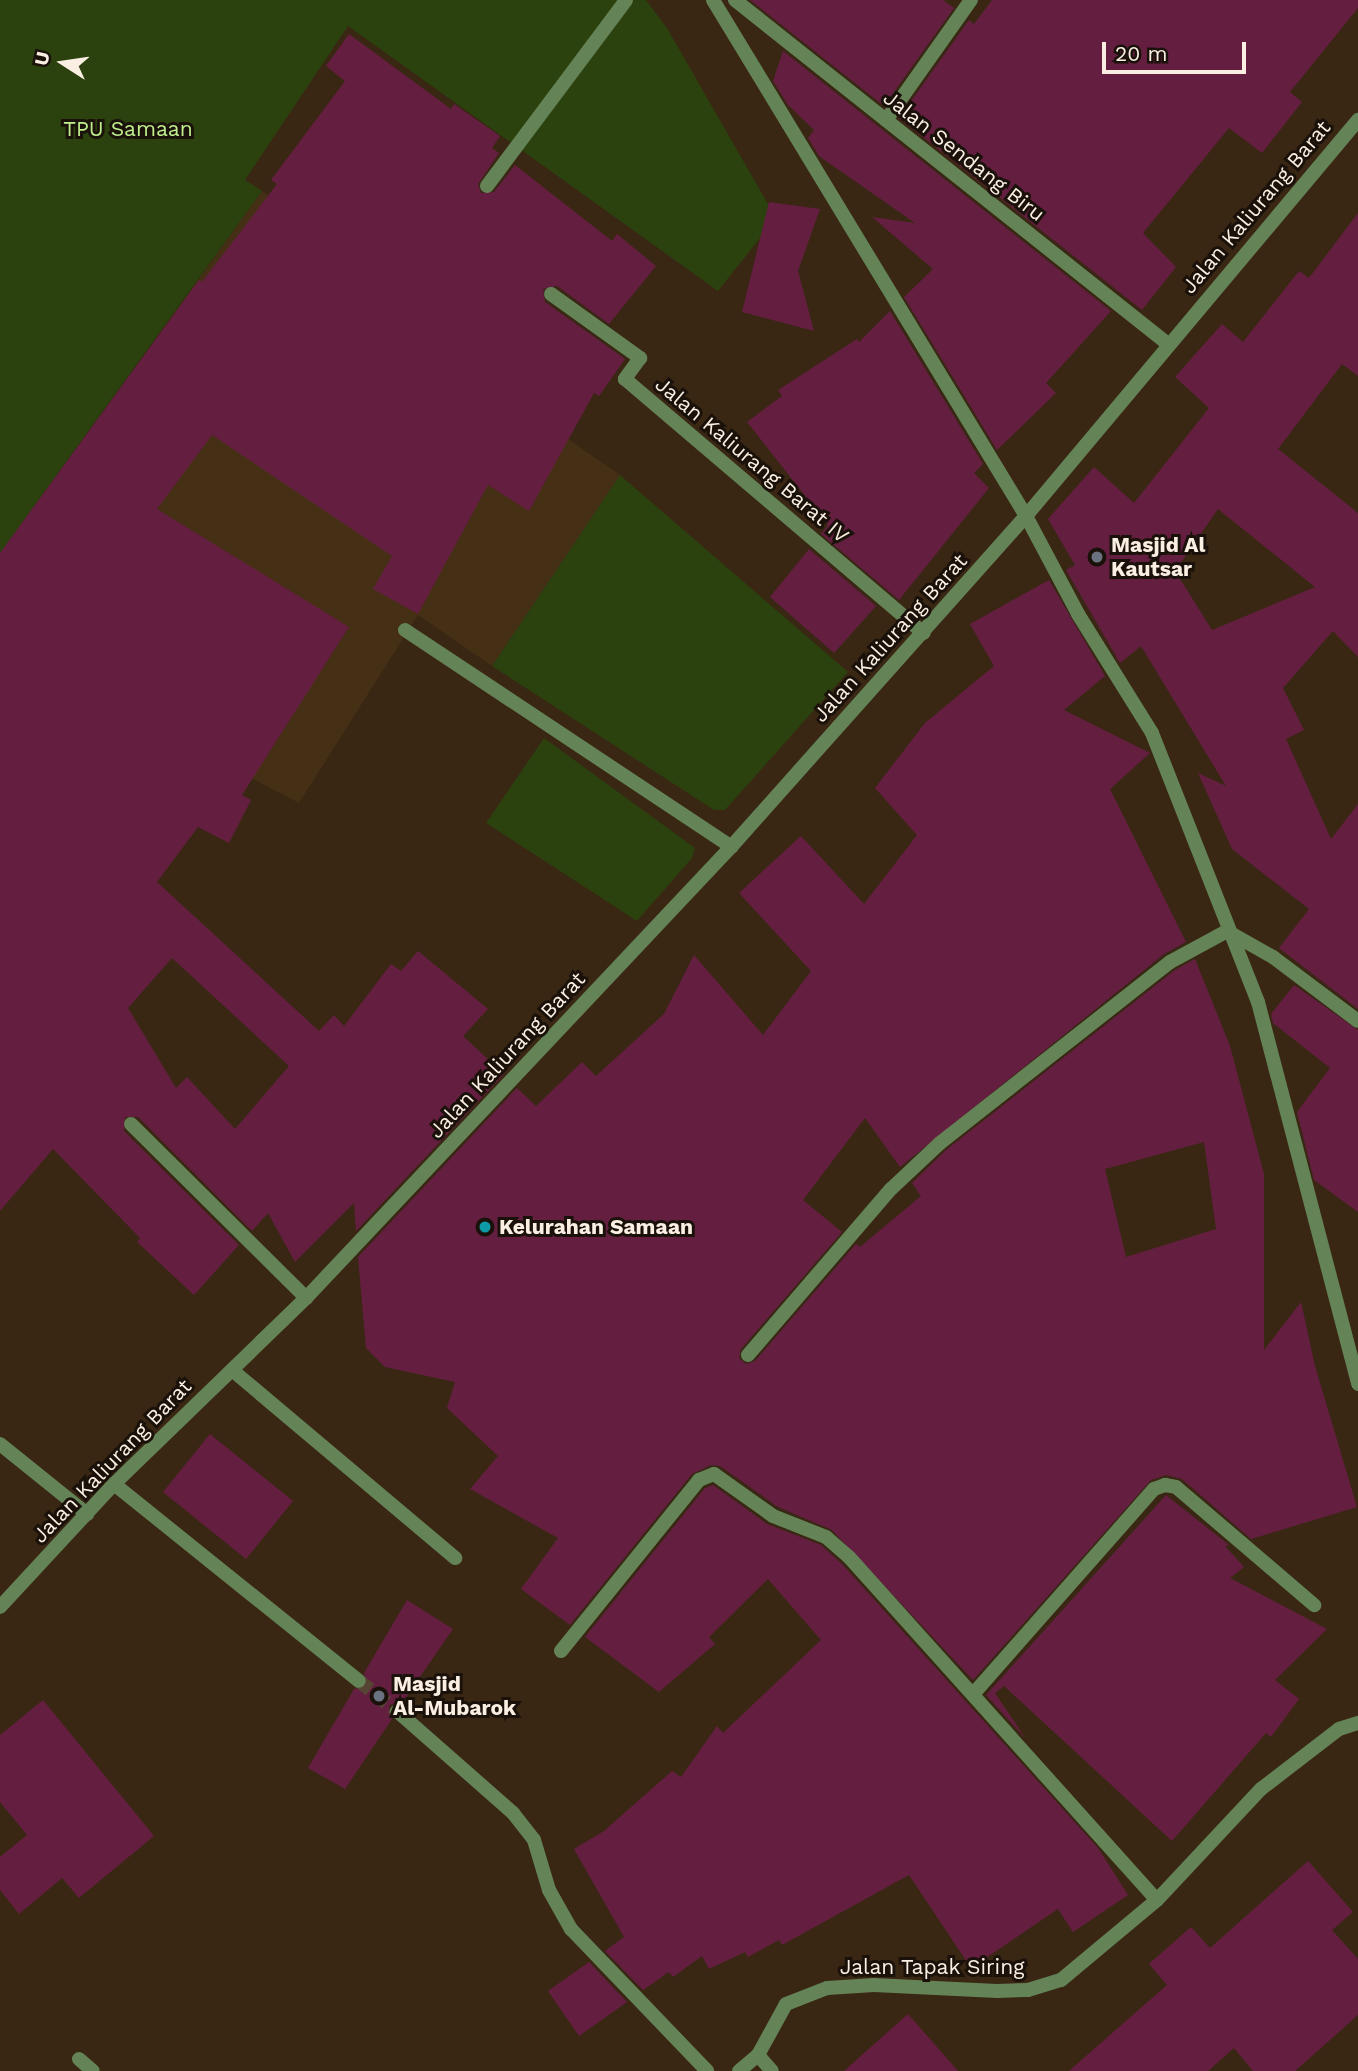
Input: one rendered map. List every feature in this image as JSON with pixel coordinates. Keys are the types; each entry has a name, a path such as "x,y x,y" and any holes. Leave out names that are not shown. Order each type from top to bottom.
{"street":[{"path":"487,186 626,0"},
{"path":"713,0 1027,516 1078,614 1152,733 1227,931 1258,1002 1358,1384"},
{"name":"Jalan Sendang Biru","path":"735,0 1168,344"},
{"path":"886,120 971,0"},
{"name":"Jalan Kaliurang Barat","path":"0,1606 114,1484 306,1298 731,847 1027,516 1168,344 1355,128"},
{"name":"Jalan Kaliurang Barat IV","path":"551,294 640,358 625,379 923,632"},
{"path":"405,630 731,847"},
{"path":"1227,931 1273,957 1358,1021"},
{"path":"748,1355 891,1189 940,1143 1170,962 1227,931"},
{"path":"131,1124 306,1298"},
{"path":"232,1370 455,1558"},
{"path":"0,1444 87,1514"},
{"path":"561,1651 699,1480 714,1474 773,1516 826,1537 975,1692 1157,1900"},
{"path":"114,1484 359,1681"},
{"path":"975,1692 1154,1489 1165,1485 1176,1488 1314,1605"},
{"path":"397,1711 470,1770 513,1813 534,1840 549,1890 570,1929 707,2071"},
{"name":"Jalan Tapak Siring","path":"739,2071 758,2056 786,2004 827,1988 874,1985 1007,1991 1061,1980 1157,1900 1261,1789 1339,1729 1358,1723"},
{"path":"758,2056 772,2071"},
{"path":"79,2059 93,2071"}],"shaded area":[{"path":"262,191 358,261 483,380 623,477 492,666 418,615 299,803 0,647 0,556"}],"green space":[{"name":"TPU Samaan","path":"0,0 646,0 667,28 776,218 718,291 348,26 245,180 262,191 0,553"},
{"path":"620,475 848,672 725,810 714,810 492,666"},
{"path":"544,738 695,848 692,858 637,921 486,823"}],"building":[{"path":"750,0 943,0 954,8 884,106"},
{"path":"992,0 1358,0 1358,8 1290,92 1302,102 1262,153 1229,128 1143,233 1176,267 1142,310 899,118 969,20 974,24"},
{"path":"349,34 451,109 454,104 500,136 492,148 499,153 478,184 481,193 494,192 515,165 612,241 617,234 656,266 609,324 557,286 543,289 545,302 625,359 599,396 594,393 529,511 488,485 418,614 373,589 392,556 212,435 157,509 349,627 242,795 251,800 229,843 198,827 157,882 319,1031 334,1015 344,1026 391,964 401,971 418,951 488,1009 463,1036 504,1074 356,1231 354,1203 295,1262 268,1213 252,1231 138,1117 125,1117 124,1131 239,1245 194,1295 137,1242 140,1238 53,1149 0,1211 0,553 199,280 202,282 277,184 271,180 345,81 326,66","holes":["172,958 289,1066 235,1129 187,1077 176,1088 128,1008"]},
{"path":"783,51 1111,311 1046,383 1056,393 997,450 904,297 933,269 872,217 915,223 819,156 808,138 814,130 788,105 773,81"},
{"path":"769,202 820,209 798,271 814,331 742,312"},
{"path":"1358,213 1358,376 1342,364 1278,449 1358,513 1358,657 1333,631 1283,688 1304,730 1286,739 1331,839 1358,804 1358,1009 1279,948 1309,909 1232,849 1198,773 1226,786 1141,646 1120,663 1066,570 1075,565 1048,519 1094,467 1134,503 1209,408 1175,377 1222,324 1243,342 1299,271 1309,278","holes":["1218,509 1315,587 1212,630 1175,571"]},
{"path":"890,311 983,464 974,473 989,488 899,600 821,534 828,525 747,422 782,396 778,390 857,339 859,342"},
{"path":"809,549 876,606 834,653 770,597"},
{"path":"1049,580 1105,676 1064,710 1150,753 1110,789 1186,942 1164,954 900,1167 865,1118 803,1200 842,1232 741,1349 739,1358 746,1364 755,1361 856,1244 860,1247 921,1196 912,1183 946,1150 1175,970 1195,959 1230,1046 1264,1174 1264,1350 1301,1302 1315,1366 1357,1507 1251,1539 1182,1479 1166,1475 1151,1480 973,1680 832,1530 778,1507 720,1466 711,1465 692,1474 570,1625 521,1589 558,1538 470,1489 498,1456 447,1408 455,1382 385,1367 366,1348 358,1257 517,1088 536,1106 582,1062 596,1076 664,1014 694,955 763,1035 811,971 739,893 801,836 864,904 917,835 875,788 925,723 994,666 970,624","holes":["1204,1142 1216,1229 1126,1257 1105,1169"]},
{"path":"1294,985 1358,1030 1358,1212 1314,1180 1297,1112 1330,1068 1273,1023 1271,1014"},
{"path":"210,1434 293,1501 246,1559 163,1492"},
{"path":"713,1485 767,1524 821,1545 842,1564 1098,1848 1128,1895 1073,1932 1058,1909 971,1968 909,1875 782,1945 779,1940 748,1957 745,1952 709,1969 702,1956 673,1977 669,1972 643,1990 605,1951 624,1937 574,1849 604,1831 672,1771 681,1777 717,1726 723,1733 821,1640 768,1579 709,1637 715,1644 659,1692 585,1637 705,1488"},
{"path":"1166,1495 1229,1545 1225,1546 1244,1567 1230,1578 1327,1629 1275,1680 1299,1699 1271,1737 1266,1733 1172,1841 1004,1686 995,1693 1026,1739 986,1695"},
{"name":"Masjid Al-Mubarok","path":"407,1600 453,1629 402,1703 389,1705 392,1719 345,1789 308,1768 354,1689 367,1686 364,1673"},
{"path":"43,1700 154,1836 79,1898 62,1878 19,1914 0,1890 0,1857 27,1835 0,1802 0,1735"},
{"path":"1308,1861 1353,1912 1332,1930 1358,1959 1358,2015 1295,2071 1253,2071 1234,2048 1208,2071 1069,2071 1167,1985 1149,1964 1191,1927 1210,1948"},
{"path":"589,1962 627,2002 579,2036 548,1991"},
{"path":"908,2014 958,2071 844,2071"}],"tunnel":[{"path":"359,1681 397,1711"}],"place":[{"name":"Masjid Al Kautsar","path":"1097,557"},
{"name":"Kelurahan Samaan","path":"485,1227"},
{"name":"Masjid Al-Mubarok","path":"379,1696"}]}
